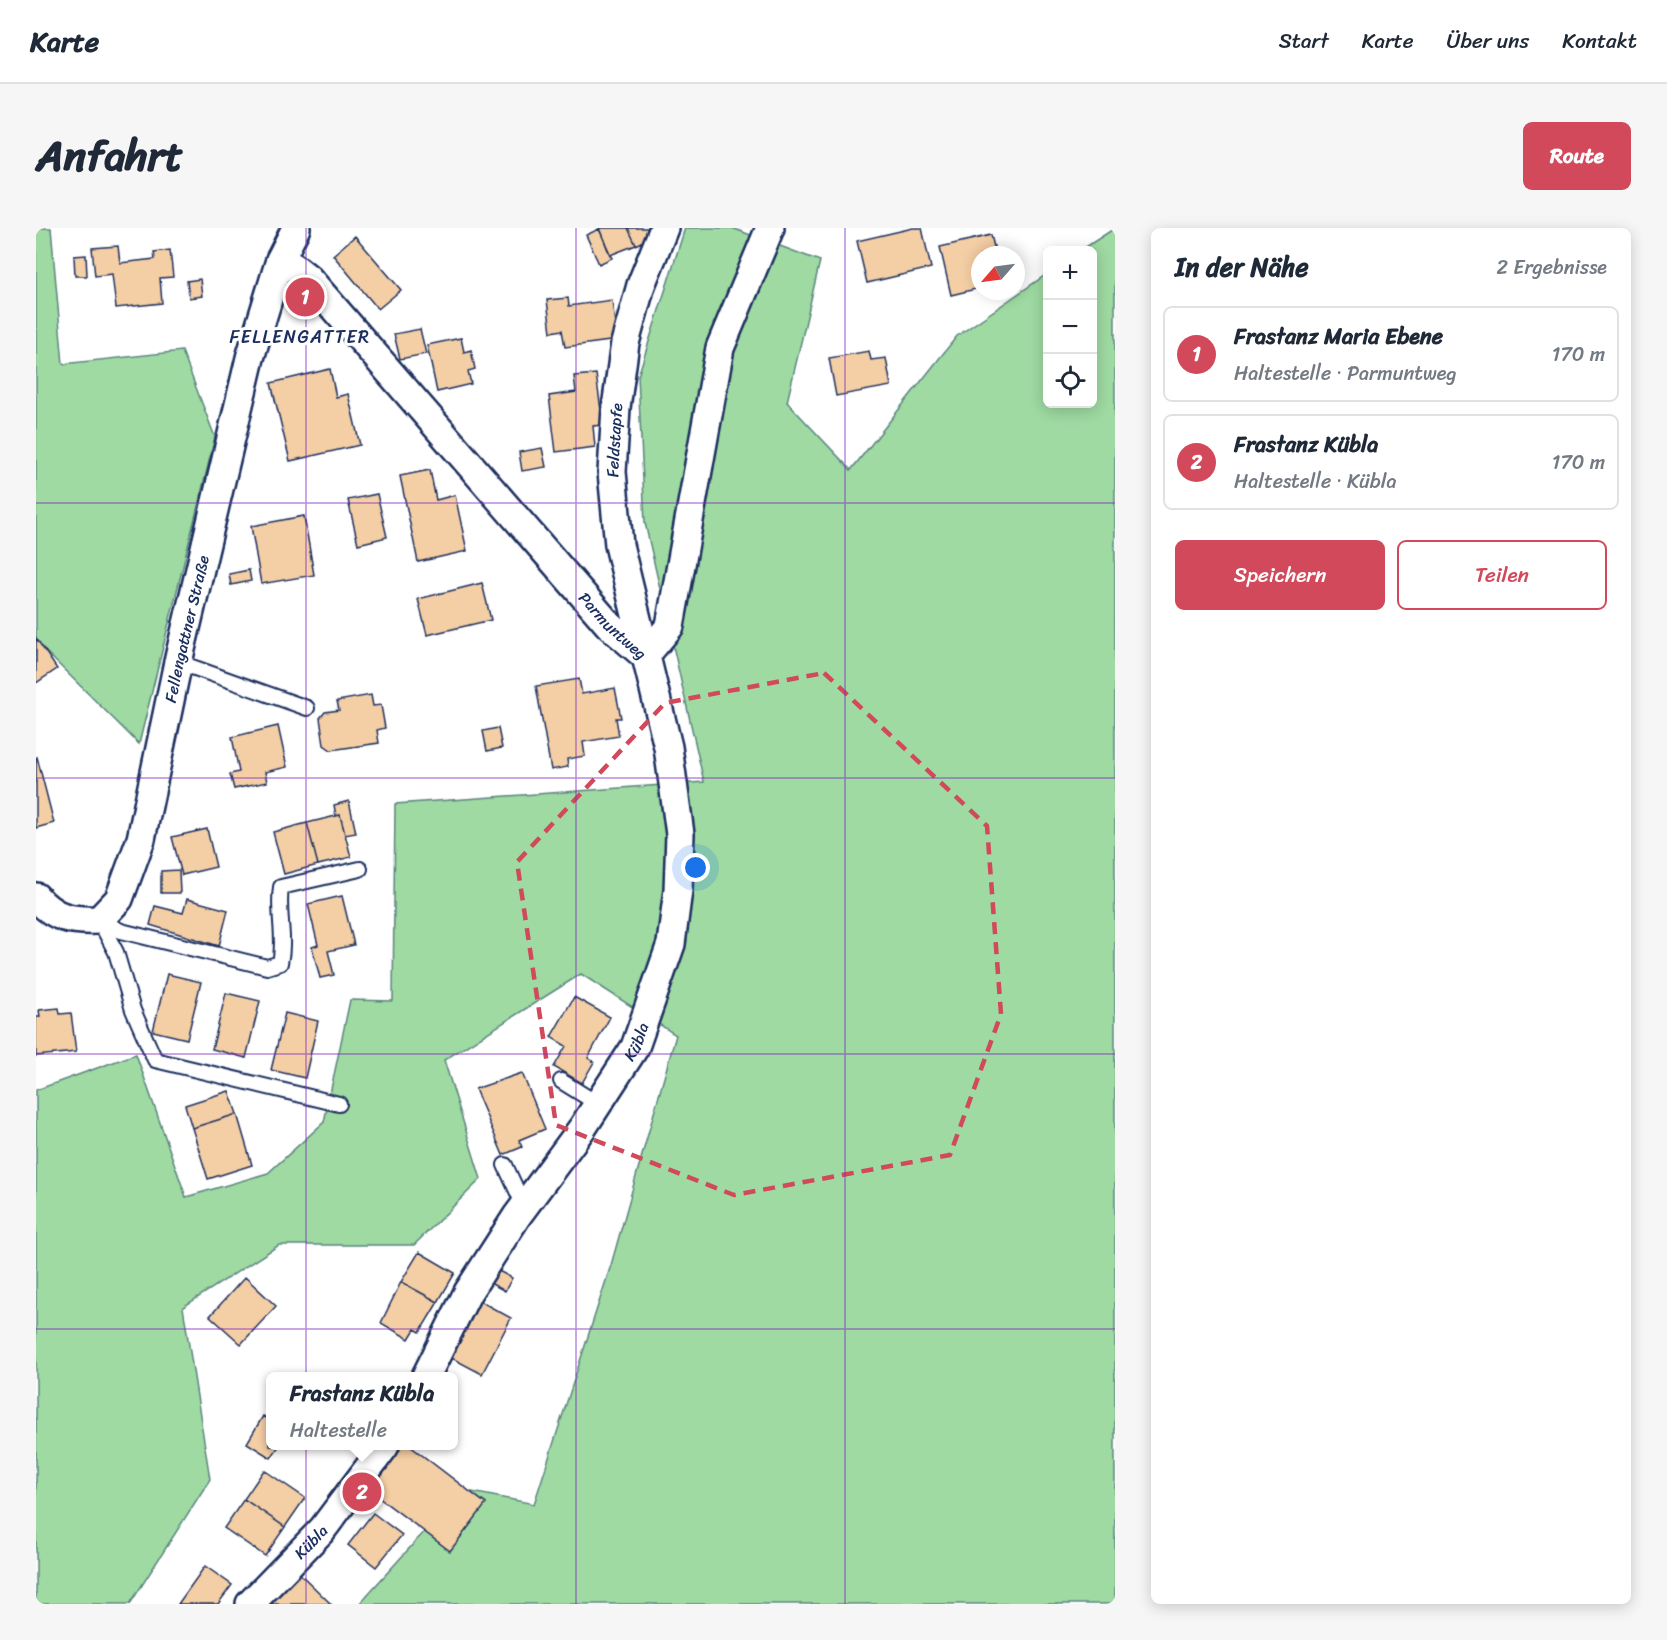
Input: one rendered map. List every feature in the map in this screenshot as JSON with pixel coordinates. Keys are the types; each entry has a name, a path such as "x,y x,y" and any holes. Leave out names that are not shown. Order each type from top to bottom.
{"street":[{"name":"Fellengattner Straße","path":"99,920 119,899 141,839 178,662 250,358 280,260 296,228"},
{"name":"Feldstapfe","path":"645,656 619,545 612,472 616,408 625,343 641,285 664,228"},
{"name":"Parmuntweg","path":"280,260 308,278 609,625 645,656 670,626 720,348 770,228"},
{"name":"Kübla","path":"428,1372 468,1292 525,1206 598,1104 634,1047 670,944 678,890 680,834 668,747 645,656"},
{"path":"36,897 46,909 74,921 99,920"},
{"name":"Kübla","path":"250,1604 322,1530 382,1450"}],"lane":[{"path":"178,662 307,708"},
{"path":"99,920 121,931 267,967 280,963 285,943 278,906 281,887 360,869"},
{"path":"99,920 116,952 133,1010 155,1060 339,1104"},
{"path":"561,1082 598,1104"},
{"path":"505,1165 525,1206"}],"highlighted area":[{"path":"824,673 987,826 1001,1014 950,1155 734,1195 556,1125 517,862 665,703"}],"green space":[{"path":"36,228 51,228 63,364 182,351 215,437 139,744 36,642"},
{"path":"685,228 732,228 820,261 787,402 851,470 957,336 1009,300 1025,300 1025,289 1043,277 1043,408 1097,408 1097,246 1087,246 1115,228 1115,1604 359,1604 462,1490 534,1504 611,1265 676,1035 581,974 444,1060 481,1179 414,1245 279,1245 183,1307 210,1479 130,1604 36,1604 36,1090 136,1054 186,1197 268,1173 324,1122 350,1000 393,1001 395,804 704,782 645,523 638,376"}],"building":[{"path":"599,228 628,228 636,245 610,255"},
{"path":"628,228 657,228 651,238 636,245"},
{"path":"922,228 931,268 867,283 857,241"},
{"path":"599,229 612,258 599,264 586,235"},
{"path":"991,235 994,246 971,246 971,290 951,295 940,247"},
{"path":"355,236 401,290 378,309 333,255"},
{"path":"118,246 120,263 155,259 154,252 170,250 173,277 160,278 162,303 116,308 112,274 95,276 92,248"},
{"path":"86,255 87,276 75,276 74,256"},
{"path":"200,279 202,296 189,298 187,281"},
{"path":"568,298 569,306 612,300 617,340 565,347 562,330 551,332 547,300"},
{"path":"420,329 426,354 400,359 394,334"},
{"path":"461,338 464,352 471,350 475,369 468,371 471,384 437,392 427,345"},
{"path":"869,351 871,360 886,358 891,386 836,396 829,358"},
{"path":"330,369 336,397 348,394 360,445 290,461 271,383"},
{"path":"596,374 603,425 593,426 595,447 556,452 549,396 576,392 574,376"},
{"path":"542,448 546,467 522,471 519,452"},
{"path":"430,470 436,500 455,495 467,551 418,562 400,476"},
{"path":"377,494 387,537 358,544 348,500"},
{"path":"304,516 314,575 261,584 251,526"},
{"path":"249,570 251,581 231,585 229,574"},
{"path":"482,583 491,620 427,635 418,599"},
{"path":"36,638 57,669 36,683"},
{"path":"579,679 582,694 615,688 621,718 616,718 619,736 583,742 585,756 567,759 568,767 551,770 536,686"},
{"path":"371,695 373,706 381,705 385,728 377,730 379,743 331,750 324,745 320,718 325,712 339,710 337,701"},
{"path":"278,726 287,767 265,772 267,782 234,789 230,774 239,772 232,737"},
{"path":"498,728 502,748 487,751 483,731"},
{"path":"36,758 54,823 36,828"},
{"path":"349,801 356,833 345,835 340,815 336,816 334,805"},
{"path":"340,815 351,857 318,865 307,823"},
{"path":"307,823 318,865 284,874 273,832"},
{"path":"207,829 216,867 182,875 172,837"},
{"path":"179,870 180,893 161,893 161,871"},
{"path":"342,896 354,945 328,951 334,975 320,978 312,947 318,945 308,904"},
{"path":"187,899 228,910 219,946 150,925 155,906 183,913"},
{"path":"167,974 201,982 187,1039 153,1031"},
{"path":"226,993 260,1001 246,1058 212,1049"},
{"path":"574,997 610,1017 588,1058 594,1062 582,1083 554,1067 566,1046 551,1037"},
{"path":"59,1008 60,1014 71,1013 76,1052 36,1056 36,1017 40,1017 39,1010"},
{"path":"285,1013 318,1021 305,1078 271,1070"},
{"path":"522,1073 545,1129 519,1140 522,1147 503,1155 475,1089"},
{"path":"229,1091 237,1114 192,1128 185,1105"},
{"path":"237,1114 252,1165 208,1179 192,1128"},
{"path":"419,1252 455,1273 438,1302 401,1282"},
{"path":"493,1268 512,1278 505,1291 486,1281"},
{"path":"245,1277 276,1306 241,1344 210,1316"},
{"path":"401,1282 438,1302 420,1332 415,1329 409,1339 381,1323"},
{"path":"476,1299 511,1318 482,1374 446,1355"},
{"path":"263,1416 266,1418 266,1450 276,1450 271,1458 247,1443"},
{"path":"395,1450 415,1450 486,1504 450,1551 366,1488"},
{"path":"264,1470 305,1498 285,1527 244,1499"},
{"path":"244,1499 285,1527 265,1556 224,1528"},
{"path":"373,1513 402,1535 376,1567 348,1545"},
{"path":"205,1566 232,1585 218,1604 178,1604"},
{"path":"295,1569 331,1604 267,1604"}],"place":[{"name":"Frastanz Maria Ebene","path":"305,297"},
{"name":"Frastanz Kübla","path":"362,1492"}],"district":[{"name":"FELLENGATTER","path":"300,337"}]}
